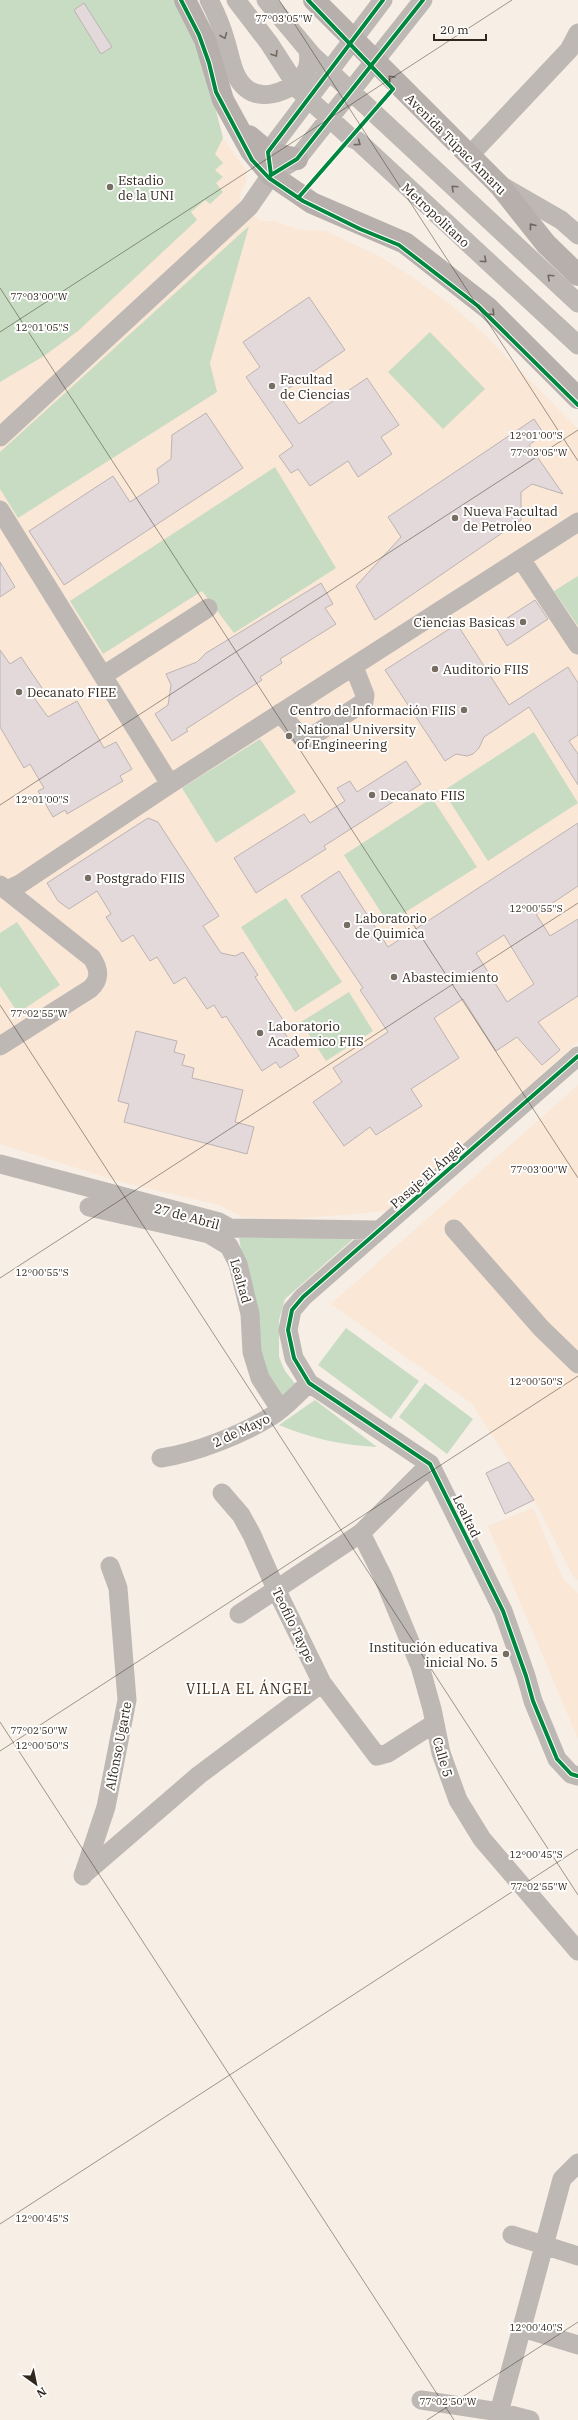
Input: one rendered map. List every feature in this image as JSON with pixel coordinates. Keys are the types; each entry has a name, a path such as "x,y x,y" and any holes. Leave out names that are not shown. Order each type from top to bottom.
{"main road":[{"path":"185,0 205,40 220,92 235,123 252,151 271,175 312,203 405,243 488,308 578,398"},
{"name":"Avenida Túpac Amaru","path":"314,0 498,184 546,244 578,275"},
{"path":"235,123 268,152 297,159"}],"street":[{"path":"208,0 226,41 234,70 243,86 248,91 265,94 284,90 295,83 307,68 308,50"},
{"name":"Metropolitano","path":"236,0 269,43 295,83 308,98 328,117 358,141 578,345"},
{"path":"266,0 308,50 349,91 578,303"},
{"path":"271,175 268,152 383,0"},
{"path":"0,437 249,208 271,175 297,159 328,117 423,0"},
{"path":"469,156 569,50 578,33"},
{"path":"498,184 561,220 578,235"},
{"path":"0,510 104,675 170,784"},
{"path":"3,888 20,884 170,784 578,522"},
{"path":"521,559 578,645"},
{"path":"104,675 208,608"},
{"path":"280,713 301,737 308,739 364,702 365,695 354,667"},
{"path":"0,1046 90,989 96,983 98,975 92,958 3,888"},
{"name":"Pasaje El Ángel","path":"292,1310 380,1230 578,1056"},
{"name":"27 de Abril","path":"0,1164 219,1222 230,1228 380,1230"},
{"name":"Lealtad","path":"89,1207 209,1234 229,1246 238,1264 250,1314 252,1352 260,1378 280,1409"},
{"path":"454,1230 541,1328 578,1364"},
{"name":"Lealtad","path":"292,1310 288,1330 290,1343 294,1358 310,1383 430,1464 503,1611 533,1701 557,1759 571,1774 578,1776"},
{"name":"2 de Mayo","path":"161,1458 182,1454 208,1446 271,1417 310,1383"},
{"path":"239,1614 361,1533 430,1464"},
{"name":"Teofilo Taype","path":"222,1493 245,1522 322,1683 377,1756 388,1753 434,1723"},
{"name":"Calle 5","path":"361,1533 383,1578 420,1666 446,1769 465,1814 482,1838 578,1951"},
{"name":"Alfonso Ugarte","path":"110,1566 118,1588 127,1700 106,1807 83,1876 199,1776 322,1683"},
{"path":"498,2416 562,2179 578,2163"},
{"path":"512,2235 578,2256"},
{"path":"522,2328 578,2345"},
{"path":"421,2400 498,2416 530,2420"}],"shaded area":[{"name":"National University of Engineering","path":"0,0 174,0 193,32 203,60 223,138 246,170 246,182 239,197 260,221 274,221 300,230 326,231 379,256 412,277 451,305 484,334 578,429 578,1042 388,1211 291,1219 243,1217 219,1205 118,1181 0,1144"},
{"path":"578,1085 578,1580 573,1576 534,1500 471,1403 331,1304"},
{"path":"533,1508 563,1579 578,1593 578,1739 488,1526"}],"green space":[{"name":"Estadio de la UNI","path":"0,0 174,0 193,32 203,60 223,138 215,154 223,163 215,170 223,177 216,183 223,192 210,204 205,200 191,212 197,220 78,331 44,356 0,382"},
{"path":"249,226 210,363 217,392 18,518 0,489 0,452"},
{"path":"430,332 485,389 443,429 388,372"},
{"path":"275,467 336,568 234,633 202,591 103,654 70,601"},
{"path":"578,576 578,626 554,591"},
{"path":"534,732 578,803 488,861 443,791"},
{"path":"260,739 296,792 216,843 182,788"},
{"path":"432,798 477,867 388,923 344,855"},
{"path":"286,898 342,982 295,1012 241,927"},
{"path":"17,922 60,985 18,1013 0,986 0,933"},
{"path":"349,992 373,1031 326,1061 301,1022"},
{"path":"348,1235 352,1240 285,1299 279,1320 279,1357 285,1371 297,1386 282,1399 260,1359 239,1238"},
{"path":"346,1328 419,1381 391,1419 318,1365"},
{"path":"425,1383 473,1419 447,1454 399,1417"},
{"path":"315,1400 377,1447 351,1445 327,1440 279,1425"}],"building":[{"path":"84,3 112,47 101,54 74,10"},
{"name":"Facultad de Ciencias","path":"309,297 345,350 279,395 299,424 367,378 399,425 381,437 392,454 358,477 348,461 310,486 298,469 291,473 279,456 293,446 246,377 260,367 243,342"},
{"path":"206,413 243,468 64,585 29,531 113,476 130,502 159,483 157,469 171,459 172,435"},
{"name":"Nueva Facultad de Petroleo","path":"534,419 544,434 529,445 563,494 532,484 521,492 521,520 375,620 356,586 401,537 388,517"},
{"path":"0,562 15,587 0,597"},
{"path":"321,583 333,604 325,608 336,624 280,659 282,663 260,677 262,680 186,729 188,731 172,741 155,714 168,705 171,685 166,674 197,662 206,653"},
{"name":"Ciencias Basicas","path":"535,600 548,619 507,646 495,626"},
{"path":"457,624 509,705 568,667 578,683 578,735 569,741 578,754 578,785 529,707 484,737 479,748 473,754 467,756 456,754 445,761 385,670"},
{"path":"0,650 10,664 21,657 42,688 32,695 48,717 77,701 104,748 116,742 132,769 120,776 123,781 67,814 65,810 53,817 38,791 44,788 30,764 24,768 0,727"},
{"path":"406,761 421,784 324,846 326,849 256,893 234,858 304,814 310,823 345,801 337,788 350,781 357,792"},
{"path":"148,818 158,822 219,916 203,926 221,953 235,956 243,952 258,975 255,977 289,1029 284,1032 299,1056 280,1068 276,1062 262,1071 226,1016 222,1018 214,1005 207,1009 185,977 174,984 157,957 150,961 133,935 122,942 106,917 111,914 97,891 69,909 58,901 47,883"},
{"path":"578,823 578,886 536,914 550,936 578,919 578,996 538,1022 560,1050 542,1065 517,1037 496,1051 463,999 434,1018 459,1058 411,1089 422,1106 376,1135 370,1127 344,1146 313,1102 342,1082 333,1068 388,1032 360,990 363,988 301,896 339,871 388,947","holes":["504,935 534,984 507,1002 476,953"]},
{"path":"136,1031 177,1041 174,1052 185,1055 182,1065 194,1068 192,1078 243,1090 235,1122 254,1127 247,1154 124,1122 129,1104 118,1101"},
{"path":"509,1462 534,1500 505,1514 486,1473"}],"cycle path":[{"path":"181,0 199,35 209,63 216,92 252,160 269,178 303,201 360,229 399,245 478,306 578,405"},
{"path":"298,198 393,89 308,0"},
{"path":"383,0 268,152 271,175 297,159 423,0"},
{"path":"578,1056 303,1297 292,1310 288,1330 294,1358 309,1383 430,1464 503,1611 526,1676 533,1701 557,1759 571,1774 578,1776"}],"place":[{"name":"Estadio de la UNI","path":"110,187"},
{"name":"Facultad de Ciencias","path":"272,386"},
{"name":"Nueva Facultad de Petroleo","path":"455,518"},
{"name":"Ciencias Basicas","path":"523,622"},
{"name":"Auditorio FIIS","path":"435,669"},
{"name":"Decanato FIEE","path":"19,692"},
{"name":"Centro de Información FIIS","path":"464,710"},
{"name":"National University of Engineering","path":"289,736"},
{"name":"Decanato FIIS","path":"372,795"},
{"name":"Postgrado FIIS","path":"88,878"},
{"name":"Laboratorio de Quimica","path":"347,925"},
{"name":"Abastecimiento","path":"394,977"},
{"name":"Laboratorio Academico FIIS","path":"260,1033"},
{"name":"Institución educativa inicial No. 5","path":"506,1654"}],"district":[{"name":"VILLA EL ÁNGEL","path":"249,1689"}]}
